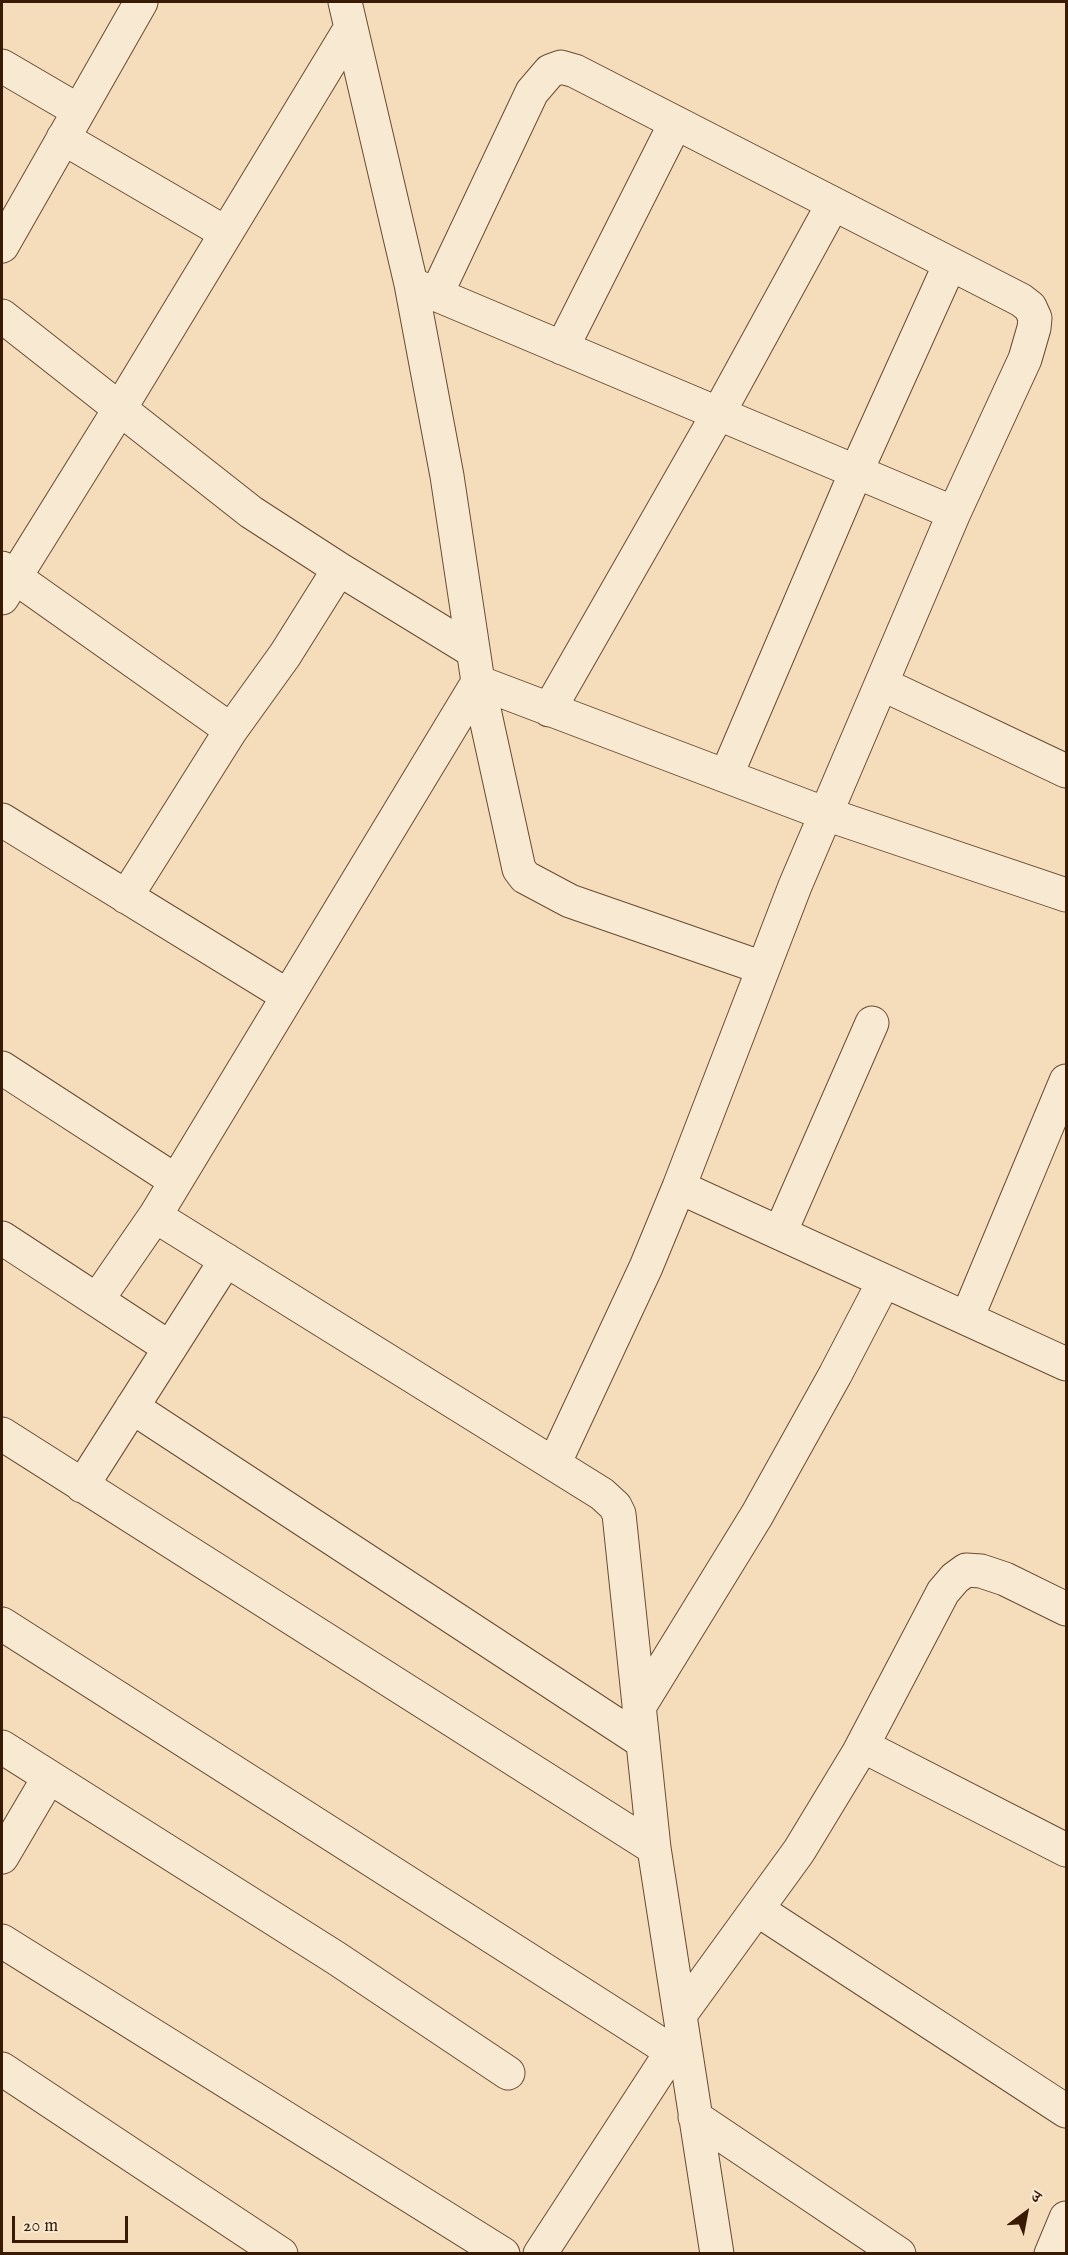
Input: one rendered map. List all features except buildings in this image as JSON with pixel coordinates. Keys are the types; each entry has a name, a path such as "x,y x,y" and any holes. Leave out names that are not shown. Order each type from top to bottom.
{"street":[{"path":"2,246 141,2"},
{"path":"231,730 6,581 119,410 226,233 348,15"},
{"path":"348,15 423,289 475,667 515,859 525,878 570,901 763,968"},
{"path":"2,66 71,124 226,233"},
{"path":"423,289 532,92 550,71 561,68 575,71 1022,300 1030,307 1035,318 1026,359 954,513 826,814 646,1267 554,1464"},
{"path":"562,348 675,124"},
{"path":"549,710 718,414 833,204"},
{"path":"726,776 856,472 950,264"},
{"path":"423,289 954,513"},
{"path":"2,316 251,512 339,569 475,667 549,710 826,814 1066,895"},
{"path":"126,897 231,730 285,655 339,569"},
{"path":"97,1300 155,1216 288,996 475,667"},
{"path":"882,684 1066,771"},
{"path":"2,820 288,996"},
{"path":"780,1233 872,1023"},
{"path":"2,1068 176,1181"},
{"path":"967,1318 1066,1081"},
{"path":"679,1187 1066,1364"},
{"path":"155,1216 603,1494 615,1506 619,1514 654,1848 680,2015 679,2056 695,2117 717,2253"},
{"path":"2,1238 170,1348"},
{"path":"82,1486 226,1260"},
{"path":"639,1707 757,1515 884,1281"},
{"path":"132,1407 643,1742"},
{"path":"2,1434 654,1848"},
{"path":"680,2015 799,1851 863,1746 943,1592 966,1570 981,1571 1005,1579 1066,1609"},
{"path":"2,1624 679,2056"},
{"path":"863,1746 1066,1850"},
{"path":"2,1747 336,1958 508,2073"},
{"path":"2,1857 49,1777"},
{"path":"758,1910 1066,2111"},
{"path":"2,1941 503,2253"},
{"path":"540,2253 679,2056"},
{"path":"2,2069 281,2253"},
{"path":"695,2117 899,2253"},
{"path":"1051,2253 1066,2218"}]}
